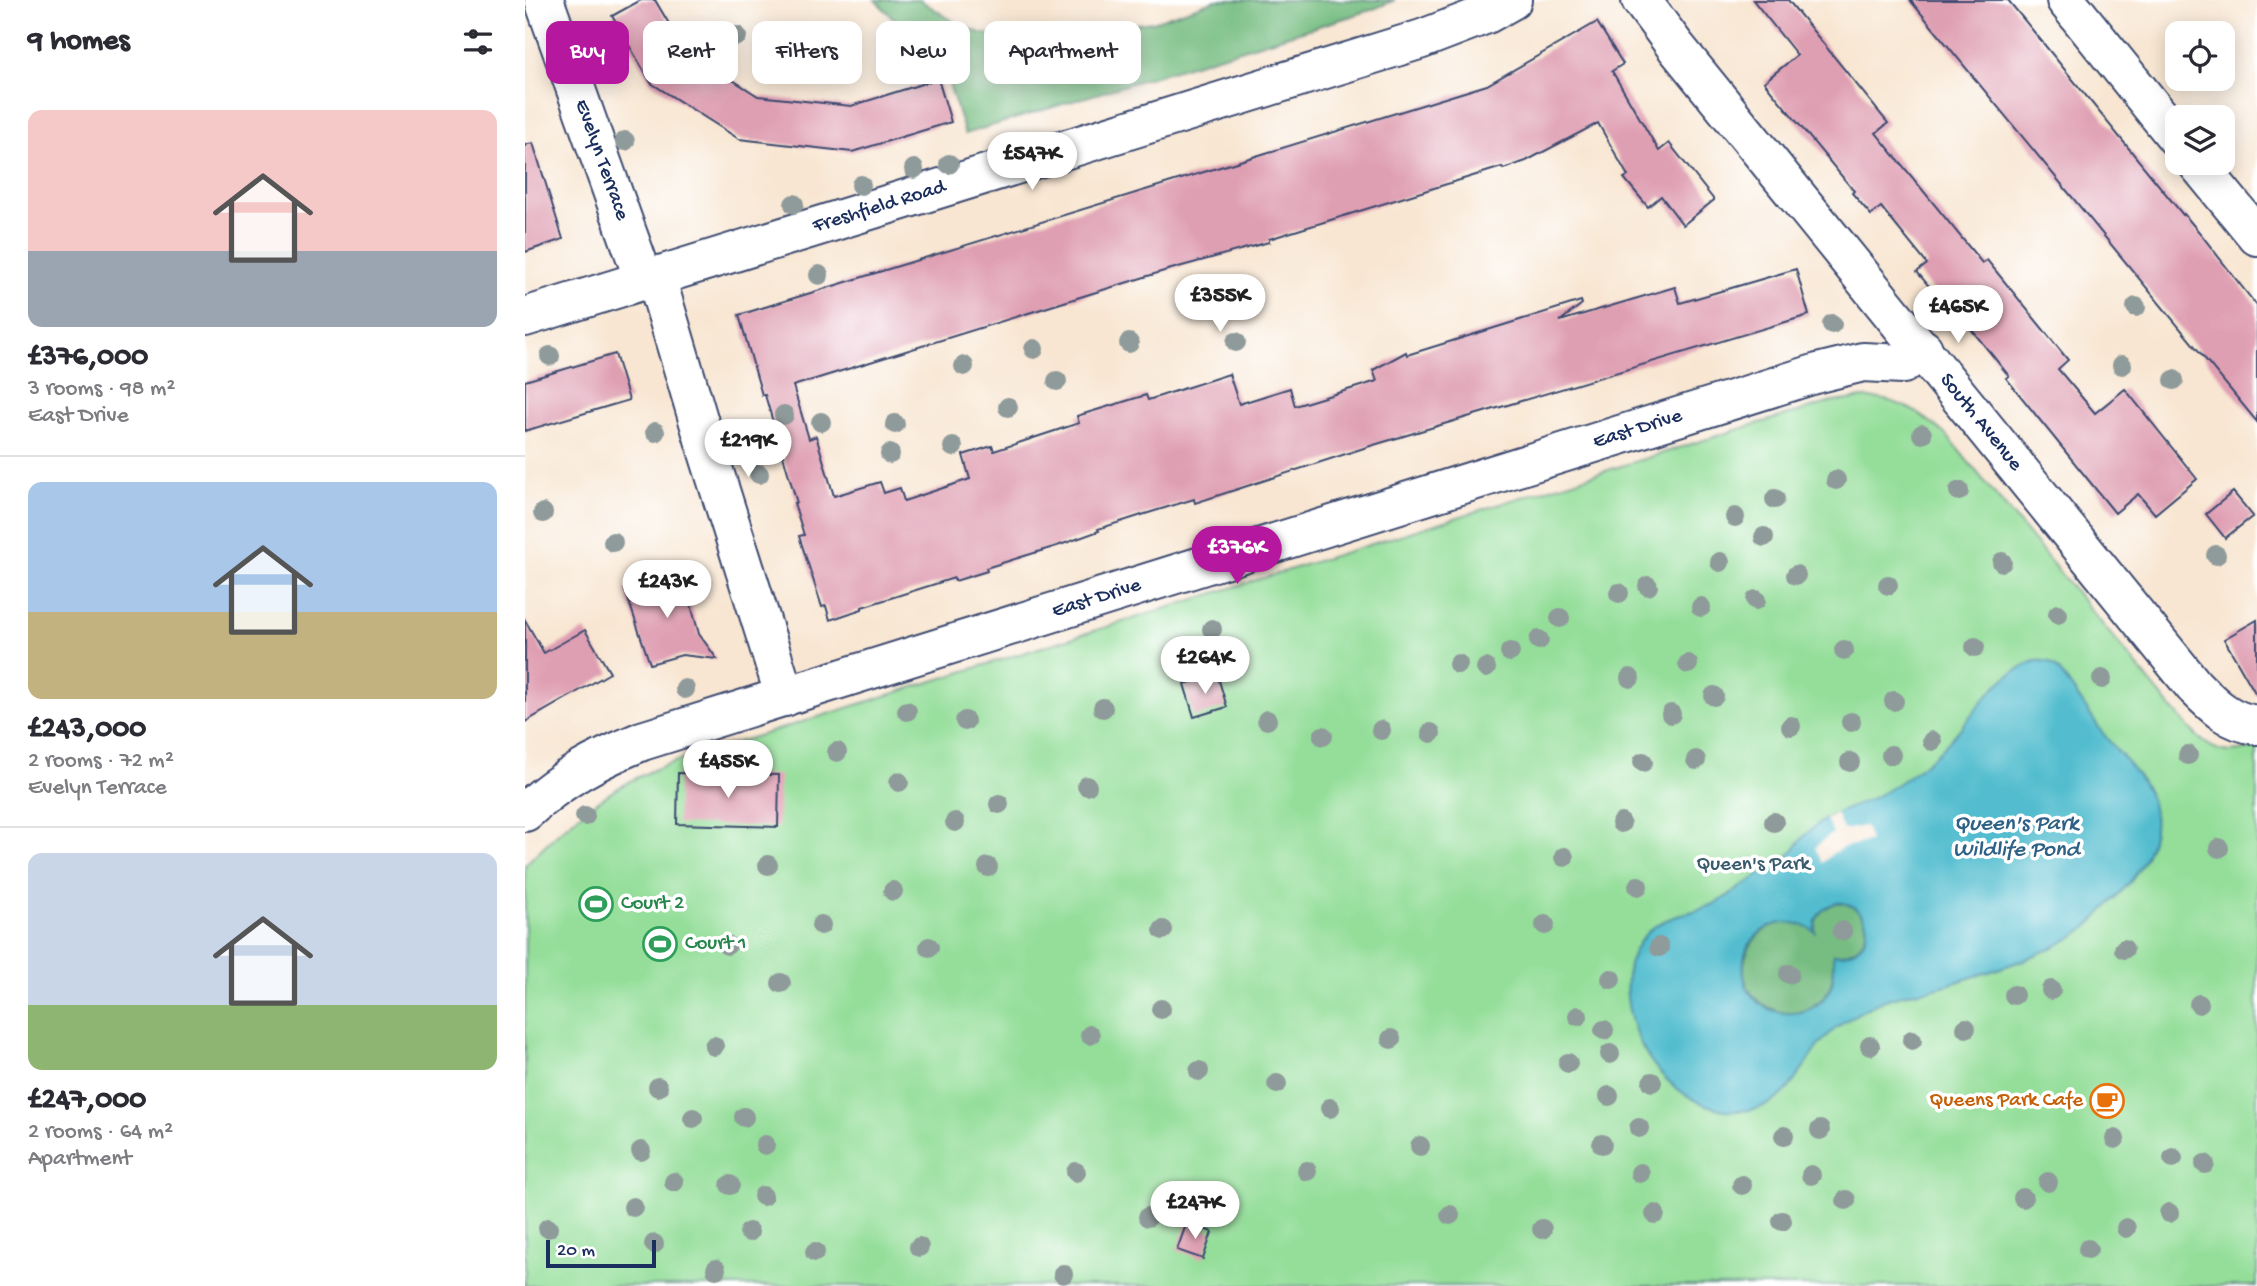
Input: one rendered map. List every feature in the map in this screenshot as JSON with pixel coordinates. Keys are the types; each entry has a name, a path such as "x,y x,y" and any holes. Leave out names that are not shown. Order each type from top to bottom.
{"street":[{"name":"Evelyn Terrace","path":"544,0 650,278 785,697"},
{"name":"Freshfield Road","path":"525,317 1422,39 1487,14 1511,0"},
{"name":"South Avenue","path":"1641,0 1676,47 2194,686 2220,711 2233,719 2257,725"},
{"path":"2066,0 2165,123"},
{"path":"2207,175 2257,236"},
{"name":"East Drive","path":"525,812 567,777 607,755 642,741 1818,373 1863,362 1903,364 1923,349"}],"green space":[{"path":"875,0 920,0 953,21 896,21"},
{"path":"1216,0 1395,0 1371,10 1141,80 1141,23 1153,22"},
{"path":"970,29 984,34 984,84 1129,84 965,134 949,84 970,84"},
{"name":"Queen's Park","path":"1864,398 1888,400 1909,408 1947,436 2195,734 2220,750 2232,752 2257,748 2257,1286 525,1286 525,865 558,833 610,793 671,763 1746,427 1832,402"},
{"path":"1838,902 1851,906 1860,913 1865,921 1866,931 1857,948 1847,953 1833,954 1833,976 1825,996 1808,1009 1788,1013 1772,1009 1754,996 1745,980 1744,963 1750,946 1761,932 1777,924 1795,922 1815,930 1816,920 1821,912"}],"water":[{"name":"Queen's Park Wildlife Pond","path":"2035,661 2047,661 2054,666 2146,789 2153,810 2153,835 2144,860 2130,882 2091,924 2055,947 1943,986 1885,1000 1858,1013 1825,1038 1787,1090 1759,1108 1733,1111 1708,1106 1675,1087 1654,1065 1644,1049 1630,1014 1627,977 1631,959 1646,933 1664,921 1721,900 1779,865 1809,831 1822,821 1877,796 1905,779 1947,744 1991,691 2018,669","holes":["1838,902 1852,906 1861,913 1867,932 1864,941 1857,948 1847,953 1833,954 1832,982 1822,1001 1812,1008 1789,1013 1777,1012 1756,1001 1747,987 1744,967 1747,949 1756,936 1769,927 1787,923 1799,924 1815,932 1818,916 1828,906"]}],"pier":[{"path":"1836,813 1843,830 1865,826 1870,841 1844,847 1822,863 1815,847 1833,833 1826,819"}],"building":[{"path":"641,0 655,0 667,21 643,21 643,69 629,45 629,21 615,21 612,16"},
{"path":"1753,0 1788,0 1888,123 1876,133 1982,263 1987,260 2068,360 2058,369 2095,413 2125,389 2197,479 2155,514 2138,494 2115,513 2006,378 2009,376 1962,318 1958,321 1917,272 1927,264 1881,207 1871,215 1764,82 1797,55"},
{"path":"1910,0 2008,0 2199,232 2257,306 2257,422"},
{"path":"1597,22 1623,64 1612,71 1659,151 1669,143 1714,200 1683,225 1661,196 1648,207 1624,178 1628,176 1598,123 1526,161 1503,169 1502,167 1269,239 1269,242 1164,271 793,386 809,439 816,436 834,496 880,482 884,493 900,488 904,501 970,479 963,455 992,446 994,451 1079,423 1077,416 1146,395 1148,400 1229,374 1239,404 1290,388 1295,406 1377,381 1373,370 1406,352 1407,355 1581,301 1582,304 1560,321 1675,287 1680,303 1796,269 1809,315 1367,447 1195,503 1194,499 1145,514 986,568 987,571 955,581 954,578 830,620 826,606 822,607 799,536 804,535 794,503 797,503 739,315 1487,85"},
{"path":"738,83 758,96 851,106 922,84 940,84 951,122 852,152 739,139 653,84"},
{"path":"533,143 563,239 525,252 525,145"},
{"path":"615,354 629,400 525,431 525,381"},
{"path":"2233,492 2253,516 2225,538 2206,514"},
{"path":"682,572 699,634 717,659 682,655 650,664 625,590"},
{"path":"525,620 544,653 585,630 610,673 525,722"},
{"path":"2257,620 2257,696 2224,639"},
{"path":"1217,674 1227,707 1194,717 1184,684"},
{"path":"678,773 779,775 778,827 677,824"},
{"path":"1187,1222 1212,1232 1203,1259 1177,1250"}],"place":[{"name":"Court 2","path":"596,904"},
{"name":"Court 1","path":"660,944"},
{"name":"Queens Park Cafe","path":"2107,1101"}]}
